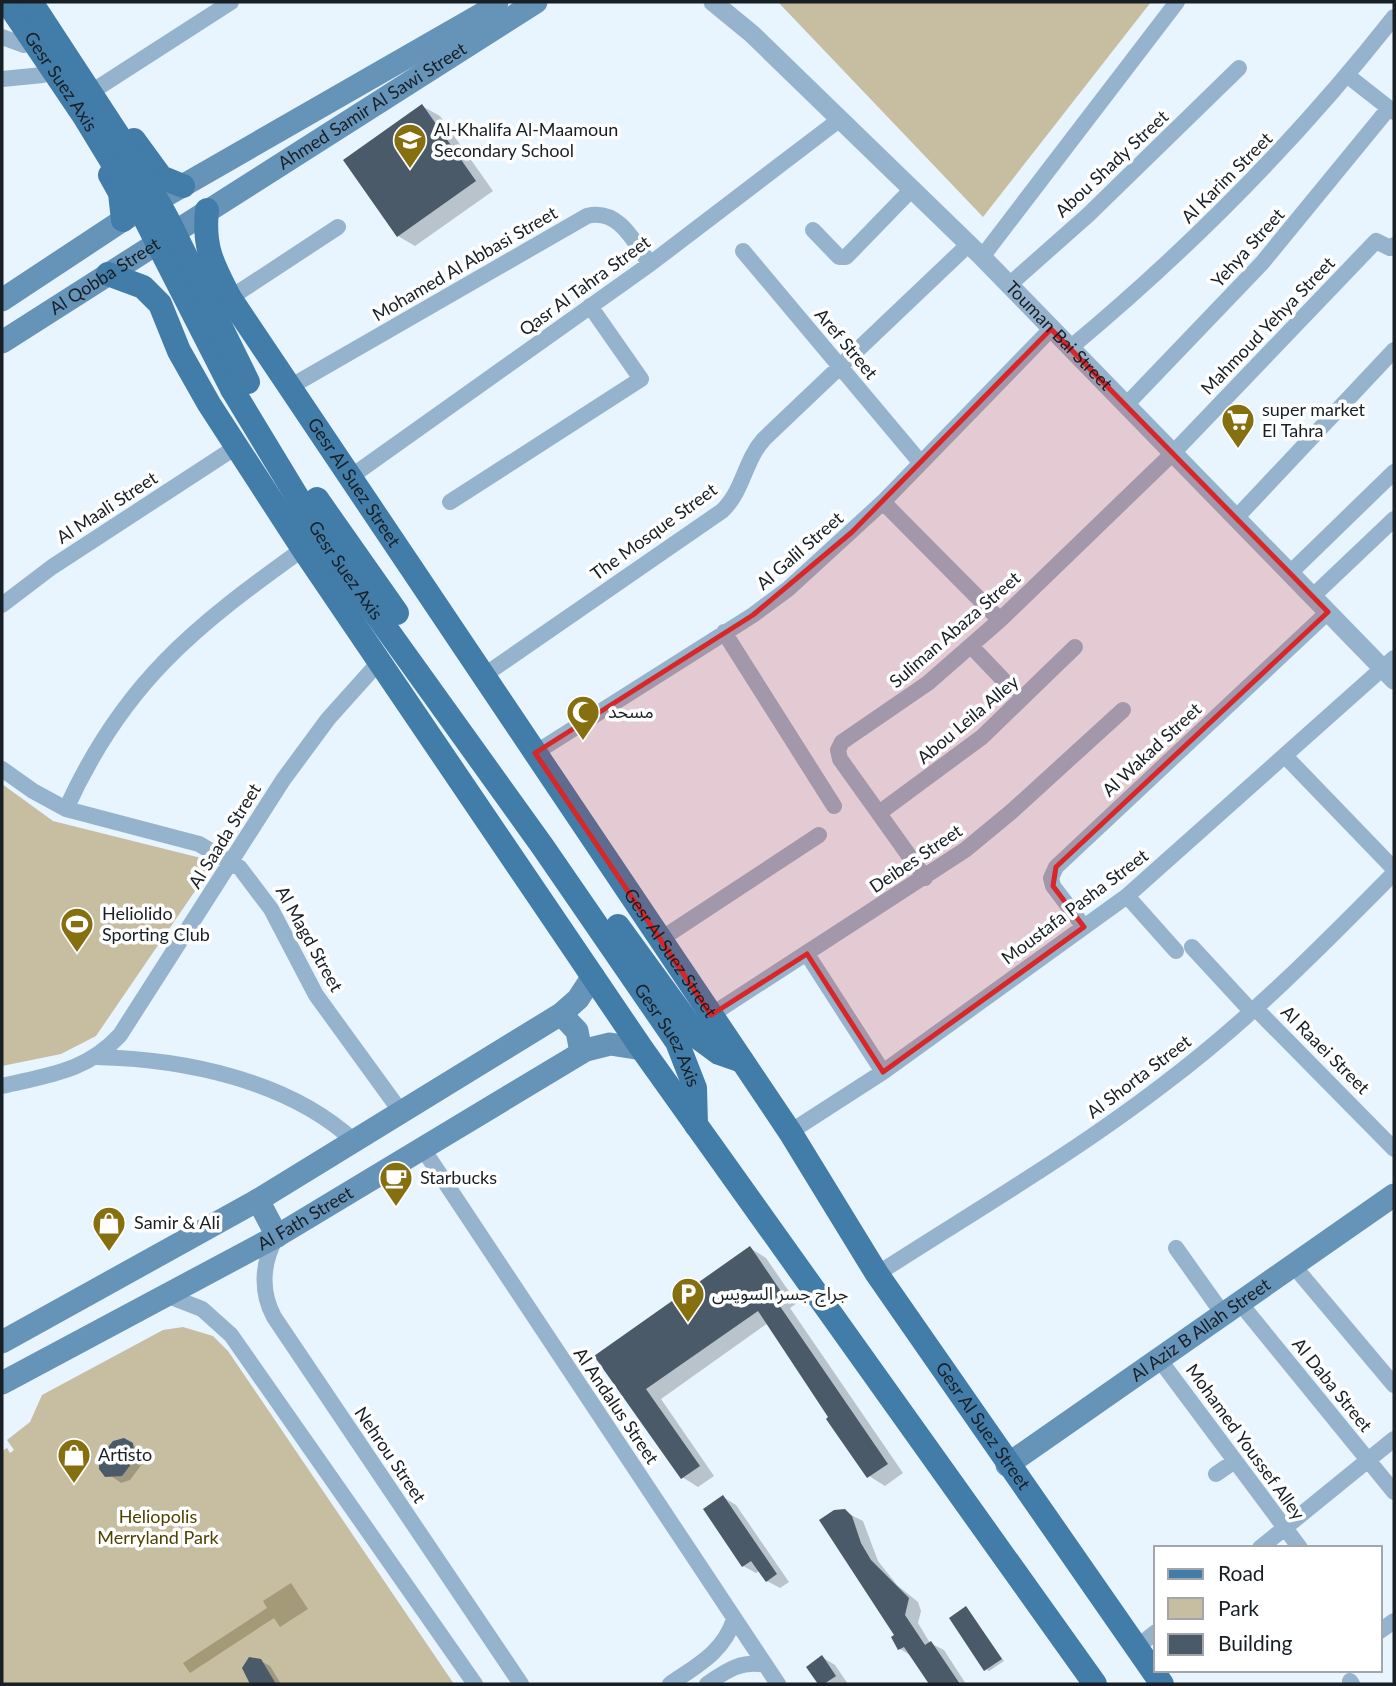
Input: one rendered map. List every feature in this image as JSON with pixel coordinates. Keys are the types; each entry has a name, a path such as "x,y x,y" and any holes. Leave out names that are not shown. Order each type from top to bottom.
{"main road":[{"name":"Gesr Suez Axis","path":"7,2 77,105 137,203 327,546 544,847 677,1042 695,1088 696,1125"},
{"name":"Gesr Suez Axis","path":"31,2 143,174 240,385 341,535 692,1031 719,1053 742,1060"},
{"path":"39,2 161,177 183,186"},
{"name":"Ahmed Samir Al Sawi Street","path":"183,186 482,14 496,2"},
{"name":"Ahmed Samir Al Sawi Street","path":"207,210 536,2"},
{"path":"2,14 13,41 43,75 117,185 123,220"},
{"path":"117,185 125,185 141,178 151,164"},
{"name":"Al Qobba Street","path":"2,300 123,220 183,186"},
{"name":"Al Qobba Street","path":"2,342 207,210"},
{"name":"Gesr Al Suez Street","path":"207,210 206,237 209,257 230,298 288,388 790,1132 877,1274 1007,1465 1147,1640 1154,1661"},
{"path":"108,274 143,286 160,304 185,363 303,549 642,1049 1094,1684"},
{"path":"169,327 172,310 189,291 206,288 230,298"},
{"path":"2,1342 258,1200 561,1014 578,999 593,976"},
{"path":"561,1014 577,1031 581,1052"},
{"name":"Al Fath Street","path":"2,1383 277,1236 581,1052 610,1044 642,1049"},
{"name":"Al Aziz B Allah Street","path":"1007,1465 1394,1195"},
{"path":"258,1200 277,1236"}],"street":[{"path":"99,87 231,2"},
{"name":"Touman Bai Street","path":"713,2 752,34 976,251 1328,612 1390,669"},
{"path":"976,251 1177,2"},
{"name":"Al Karim Street","path":"1070,348 1203,230 1300,131 1394,17"},
{"name":"Abou Shady Street","path":"1009,285 1088,215 1238,68"},
{"path":"2,79 43,75"},
{"path":"1348,76 1392,110"},
{"name":"Yehya Street","path":"1125,405 1262,263 1392,110"},
{"name":"Qasr Al Tahra Street","path":"349,478 650,264 839,120"},
{"path":"813,230 839,257 846,257 912,189"},
{"name":"Mohamed Al Abbasi Street","path":"288,388 587,216 602,214 615,219 650,264"},
{"path":"230,298 338,227"},
{"name":"Mahmoud Yehya Street","path":"1173,453 1376,241 1390,248 1394,245"},
{"name":"Aref Street","path":"743,251 920,462"},
{"name":"The Mosque Street","path":"483,676 722,511 737,494 758,447 840,367 976,251"},
{"path":"450,502 641,379 590,306"},
{"name":"Al Galil Street","path":"535,753 753,615 788,589 883,502 1051,329"},
{"path":"1236,518 1394,350"},
{"name":"Al Maali Street","path":"2,606 52,567 236,447"},
{"name":"Suliman Abaza Street","path":"925,878 840,759 839,746 928,683 971,646 1173,453"},
{"path":"1290,573 1394,472"},
{"path":"883,502 1000,620"},
{"path":"1313,596 1394,519"},
{"path":"66,808 110,727 155,669 216,612 303,549"},
{"name":"Al Wakad Street","path":"1084,927 1053,886 1053,870 1328,612"},
{"path":"724,632 834,806"},
{"path":"971,646 1011,688"},
{"name":"Abou Leila Alley","path":"879,813 982,737 1075,647"},
{"name":"Al Saada Street","path":"2,1086 64,1073 96,1057 120,1035 299,757 380,661"},
{"name":"Moustafa Pasha Street","path":"790,1132 883,1072 1127,896 1390,669"},
{"name":"Deibes Street","path":"711,1015 925,878 1012,812 1123,710"},
{"path":"1286,757 1394,871"},
{"name":"Al Magd Street","path":"2,769 33,791 66,808 192,842 232,862 261,892 316,995 401,1112"},
{"path":"661,939 819,835"},
{"name":"Al Shorta Street","path":"877,1274 1090,1138 1166,1083 1254,1011 1394,871"},
{"name":"Al Raaei Street","path":"1127,896 1254,1011 1394,1149"},
{"path":"807,954 883,1072"},
{"path":"96,1057 170,1063 243,1081 337,1125 354,1141"},
{"name":"Al Andalus Street","path":"423,1149 778,1684"},
{"name":"Nehrou Street","path":"277,1236 267,1257 264,1280 274,1317 521,1684"},
{"name":"Al Daba Street","path":"1175,1248 1394,1492"},
{"path":"1293,1265 1394,1385"},
{"path":"166,1295 208,1313 231,1335 475,1684"},
{"name":"Mohamed Youssef Alley","path":"1159,1359 1298,1546"},
{"path":"1262,1546 1394,1439"},
{"path":"1216,1474 1235,1461"},
{"path":"670,1684 720,1647 734,1619"},
{"path":"707,1684 740,1665 765,1665"}],"highlighted area":[{"path":"1051,329 1328,612 1056,867 1053,886 1084,927 883,1072 807,954 711,1015 535,753 753,615 852,532"}],"green space":[{"path":"778,2 1151,2 983,217"},
{"name":"Heliolido Sporting Club","path":"2,784 53,821 205,859 208,872 96,1036 61,1054 2,1066"},
{"name":"Heliopolis Merryland Park","path":"183,1327 213,1336 228,1351 454,1684 2,1684 2,1451 7,1448 10,1453 14,1450 7,1440 30,1422 42,1395 163,1330"}],"shaded area":[{"path":"291,1583 308,1609 280,1627 274,1618 190,1673 183,1663 267,1608 263,1601"}],"building":[{"name":"Al-Khalifa Al-Maamoun Secondary School","path":"422,104 476,181 397,237 343,160"},
{"name":"جراج جسر السويس","path":"750,1246 782,1293 775,1299 888,1464 867,1478 758,1311 646,1389 700,1466 681,1479 594,1356"},
{"path":"124,1438 133,1443 135,1459 122,1476 105,1477 99,1469 99,1458 113,1441"},
{"path":"723,1495 777,1574 766,1582 751,1561 742,1567 703,1509"},
{"path":"845,1509 852,1516 861,1543 871,1560 909,1598 905,1615 925,1645 931,1641 960,1684 929,1684 904,1647 898,1650 891,1637 894,1635 819,1520 834,1510"},
{"path":"966,1606 1002,1659 984,1671 949,1618"},
{"path":"822,1655 836,1676 824,1684 818,1684 806,1667"},
{"path":"249,1657 261,1659 276,1684 250,1684 242,1668"}],"place":[{"name":"Al-Khalifa Al-Maamoun Secondary School","path":"410,170"},
{"name":"super market El Tahra","path":"1238,450"},
{"name":"مسحد","path":"583,742"},
{"name":"Heliolido Sporting Club","path":"77,954"},
{"name":"Starbucks","path":"396,1208"},
{"name":"Samir & Ali","path":"109,1253"},
{"name":"جراج جسر السويس","path":"688,1324"},
{"name":"Artisto","path":"74,1485"}]}
